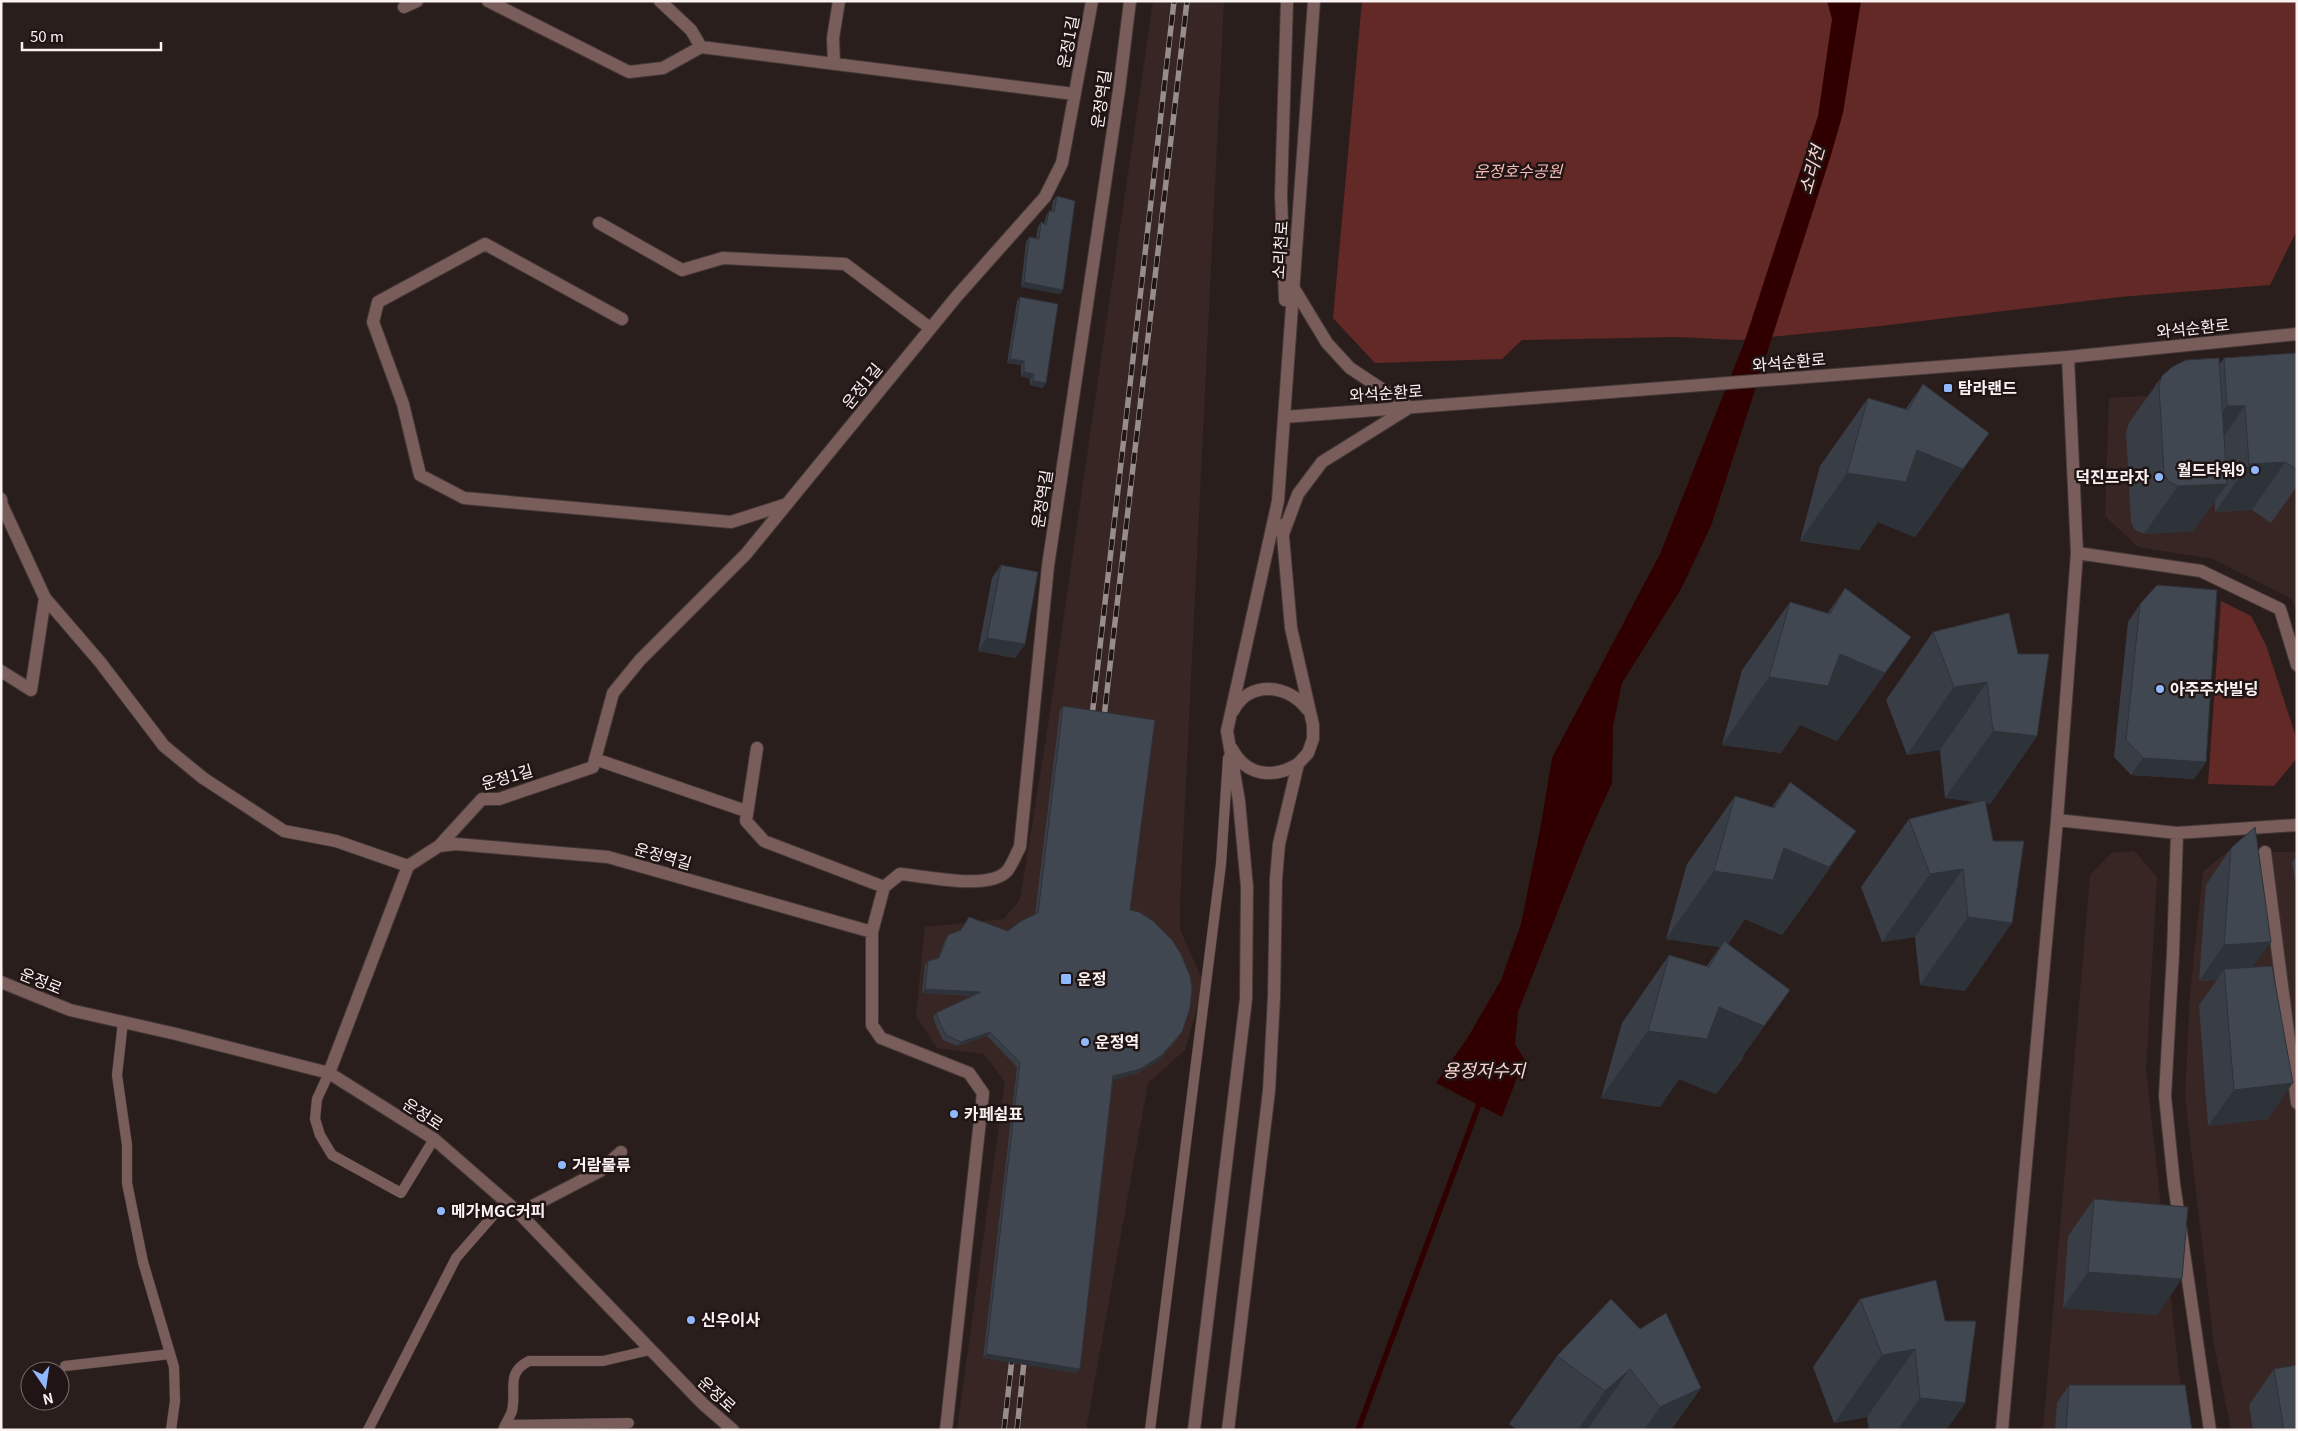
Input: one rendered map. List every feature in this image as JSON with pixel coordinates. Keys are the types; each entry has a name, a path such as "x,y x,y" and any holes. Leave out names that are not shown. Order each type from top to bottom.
{"street":[{"path":"404,8 416,1"},
{"path":"488,1 629,72 663,68 701,47 1074,94"},
{"path":"660,1 691,30 701,47"},
{"path":"834,63 833,38 839,1"},
{"name":"운정1길","path":"439,846 482,799 499,799 593,767 613,693 640,660 746,554 930,328 1045,197 1062,163 1092,1"},
{"name":"운정역길","path":"884,887 900,874 965,881 992,880 1006,872 1020,847 1048,566 1119,90 1130,1"},
{"path":"1287,1 1281,195 1288,362"},
{"name":"소리천로","path":"1278,501 1314,1"},
{"path":"600,223 682,270 723,258 845,264 930,328"},
{"path":"622,319 485,244 378,302 373,322 403,404 420,475 464,498 731,522 787,504"},
{"path":"1283,534 1298,494 1322,462 1409,407 1350,368 1327,343 1293,287"},
{"name":"와석순환로","path":"1284,417 2068,357 2297,334"},
{"path":"2002,1430 2058,820 2077,553 2068,357"},
{"path":"1,499 2,505 45,598 100,662 164,746 203,778 284,831 336,841 408,866"},
{"path":"1229,745 1236,757 1245,766 1257,772 1271,774 1285,772 1298,764 1308,753 1313,739 1313,725 1308,710 1291,628 1283,534 1278,501"},
{"path":"1194,1430 1246,999 1247,887 1239,801 1227,731 1278,501"},
{"path":"2077,553 2201,571 2280,609 2297,665"},
{"path":"1,671 31,690 45,598"},
{"path":"1229,718 1236,705 1245,696 1258,690 1272,688 1287,691 1300,699 1308,710"},
{"path":"756,748 746,821 764,841 884,887 872,932 872,1025 881,1038 969,1073 982,1093 946,1430"},
{"path":"595,759 746,811"},
{"path":"1228,1430 1269,1091 1274,997 1276,879 1279,844 1298,764"},
{"path":"2058,820 2177,832 2297,824"},
{"path":"2177,832 2173,954 2165,1096 2174,1184 2210,1430"},
{"name":"운정역길","path":"439,846 456,844 608,857 872,932"},
{"path":"330,1073 408,866 439,846"},
{"path":"2265,852 2297,1103"},
{"name":"운정로","path":"1,982 70,1010 330,1073 434,1139 519,1213 703,1404 734,1430"},
{"path":"519,1213 600,1170 621,1152"}],"lane":[{"path":"1150,1430 1220,864 1229,745"},
{"path":"123,1022 116,1074 127,1145 127,1183 143,1262 174,1366 175,1401 172,1430"},
{"path":"330,1073 317,1099 315,1119 320,1135 332,1155 401,1193 434,1139"},
{"path":"368,1430 456,1258 505,1202"},
{"path":"629,1423 504,1427 512,1412 514,1375 519,1366 529,1361 603,1361 650,1350"},
{"path":"70,1365 170,1354"}],"shaded area":[{"path":"1153,1 1224,1 1180,904 1180,929 1204,984 1185,1050 1148,1083 1086,1430 957,1430 1005,1082 984,1054 937,1048 916,1016 925,927 1004,919 1020,899 1046,739"},
{"path":"2291,388 2297,429 2297,614 2292,599 2213,559 2138,547 2105,516 2109,398"},
{"path":"2134,851 2157,877 2146,1069 2179,1373 2187,1430 2043,1430 2090,875 2111,853"},
{"path":"2227,852 2297,852 2297,1430 2231,1430 2214,1344 2185,1097 2190,995 2203,872"}],"green space":[{"name":"운정호수공원","path":"1362,1 2297,1 2297,230 2270,285 2119,297 1881,326 1739,340 1677,337 1522,340 1502,359 1375,363 1333,318"},
{"path":"2221,601 2251,616 2266,645 2297,740 2297,758 2274,786 2208,784"}],"water":[{"name":"용정저수지","path":"1827,1 1861,1 1843,113 1831,155 1711,526 1681,589 1622,683 1613,726 1612,783 1586,840 1518,1012 1515,1044 1524,1059 1502,1117 1436,1083 1468,1037 1501,980 1521,924 1552,758 1660,554 1744,343 1818,116 1832,19"}],"building":[{"path":"1057,196 1075,201 1063,290 1024,282 1029,237 1039,239 1041,222 1046,225 1049,211 1054,212"},
{"path":"1020,297 1058,304 1046,383 1033,381 1034,374 1024,372 1024,361 1010,359"},
{"path":"2297,353 2297,470 2285,462 2249,464 2245,406 2227,406 2224,358"},
{"path":"2219,358 2227,484 2178,486 2169,482 2164,474 2159,385 2162,376 2172,367 2186,360"},
{"path":"1923,384 1989,433 1963,469 1917,450 1906,482 1847,473 1868,398 1908,410"},
{"path":"1001,565 1038,572 1025,644 987,638"},
{"name":"아주주차빌딩","path":"2157,585 2217,590 2206,762 2143,758 2126,740 2140,604"},
{"path":"1845,588 1911,637 1885,673 1840,654 1828,686 1769,677 1790,602 1830,614"},
{"path":"2009,613 2018,654 2049,654 2037,736 1993,731 1987,682 1954,687 1933,632"},
{"name":"운정역","path":"1063,706 1155,720 1130,910 1139,912 1153,921 1172,940 1181,954 1190,976 1192,989 1190,1008 1182,1032 1162,1055 1140,1069 1113,1076 1080,1369 986,1354 1020,1062 990,1032 961,1042 946,1035 936,1013 981,992 925,989 928,961 939,958 948,935 961,930 969,917 1008,931 1021,921 1038,913"},
{"path":"1790,782 1856,831 1829,867 1784,848 1773,880 1714,871 1735,796 1774,808"},
{"path":"1985,800 1993,841 2024,841 2012,923 1968,917 1963,869 1930,874 1909,819"},
{"path":"2255,827 2271,942 2224,945 2231,848"},
{"path":"1724,941 1790,990 1764,1026 1719,1007 1707,1039 1648,1031 1669,955 1709,967"},
{"path":"2272,966 2293,1083 2234,1090 2224,969"},
{"path":"2094,1199 2188,1207 2182,1279 2088,1272"},
{"path":"1936,1280 1945,1321 1976,1321 1965,1403 1920,1398 1915,1349 1882,1355 1860,1299"},
{"path":"1611,1299 1640,1329 1666,1313 1701,1388 1660,1407 1630,1369 1605,1391 1557,1356"},
{"path":"2297,1365 2297,1430 2284,1430 2274,1369"},
{"path":"2069,1385 2185,1385 2192,1430 2066,1430"}],"waterway":[{"path":"1358,1430 1481,1099"}],"railway":[{"path":"1091,725 1174,1"},
{"path":"1103,726 1187,1"},
{"path":"1004,1430 1013,1350"},
{"path":"1017,1430 1025,1352"}],"place":[{"name":"탐라랜드","path":"1948,388"},
{"name":"월드타워9","path":"2255,470"},
{"name":"덕진프라자","path":"2159,477"},
{"name":"아주주차빌딩","path":"2160,689"},
{"name":"운정","path":"1066,979"},
{"name":"운정역","path":"1085,1042"},
{"name":"카페쉼표","path":"954,1114"},
{"name":"거람물류","path":"562,1165"},
{"name":"메가MGC커피","path":"441,1211"},
{"name":"신우이사","path":"691,1320"}],"water label":[{"name":"소리천","path":"1812,170"}]}
